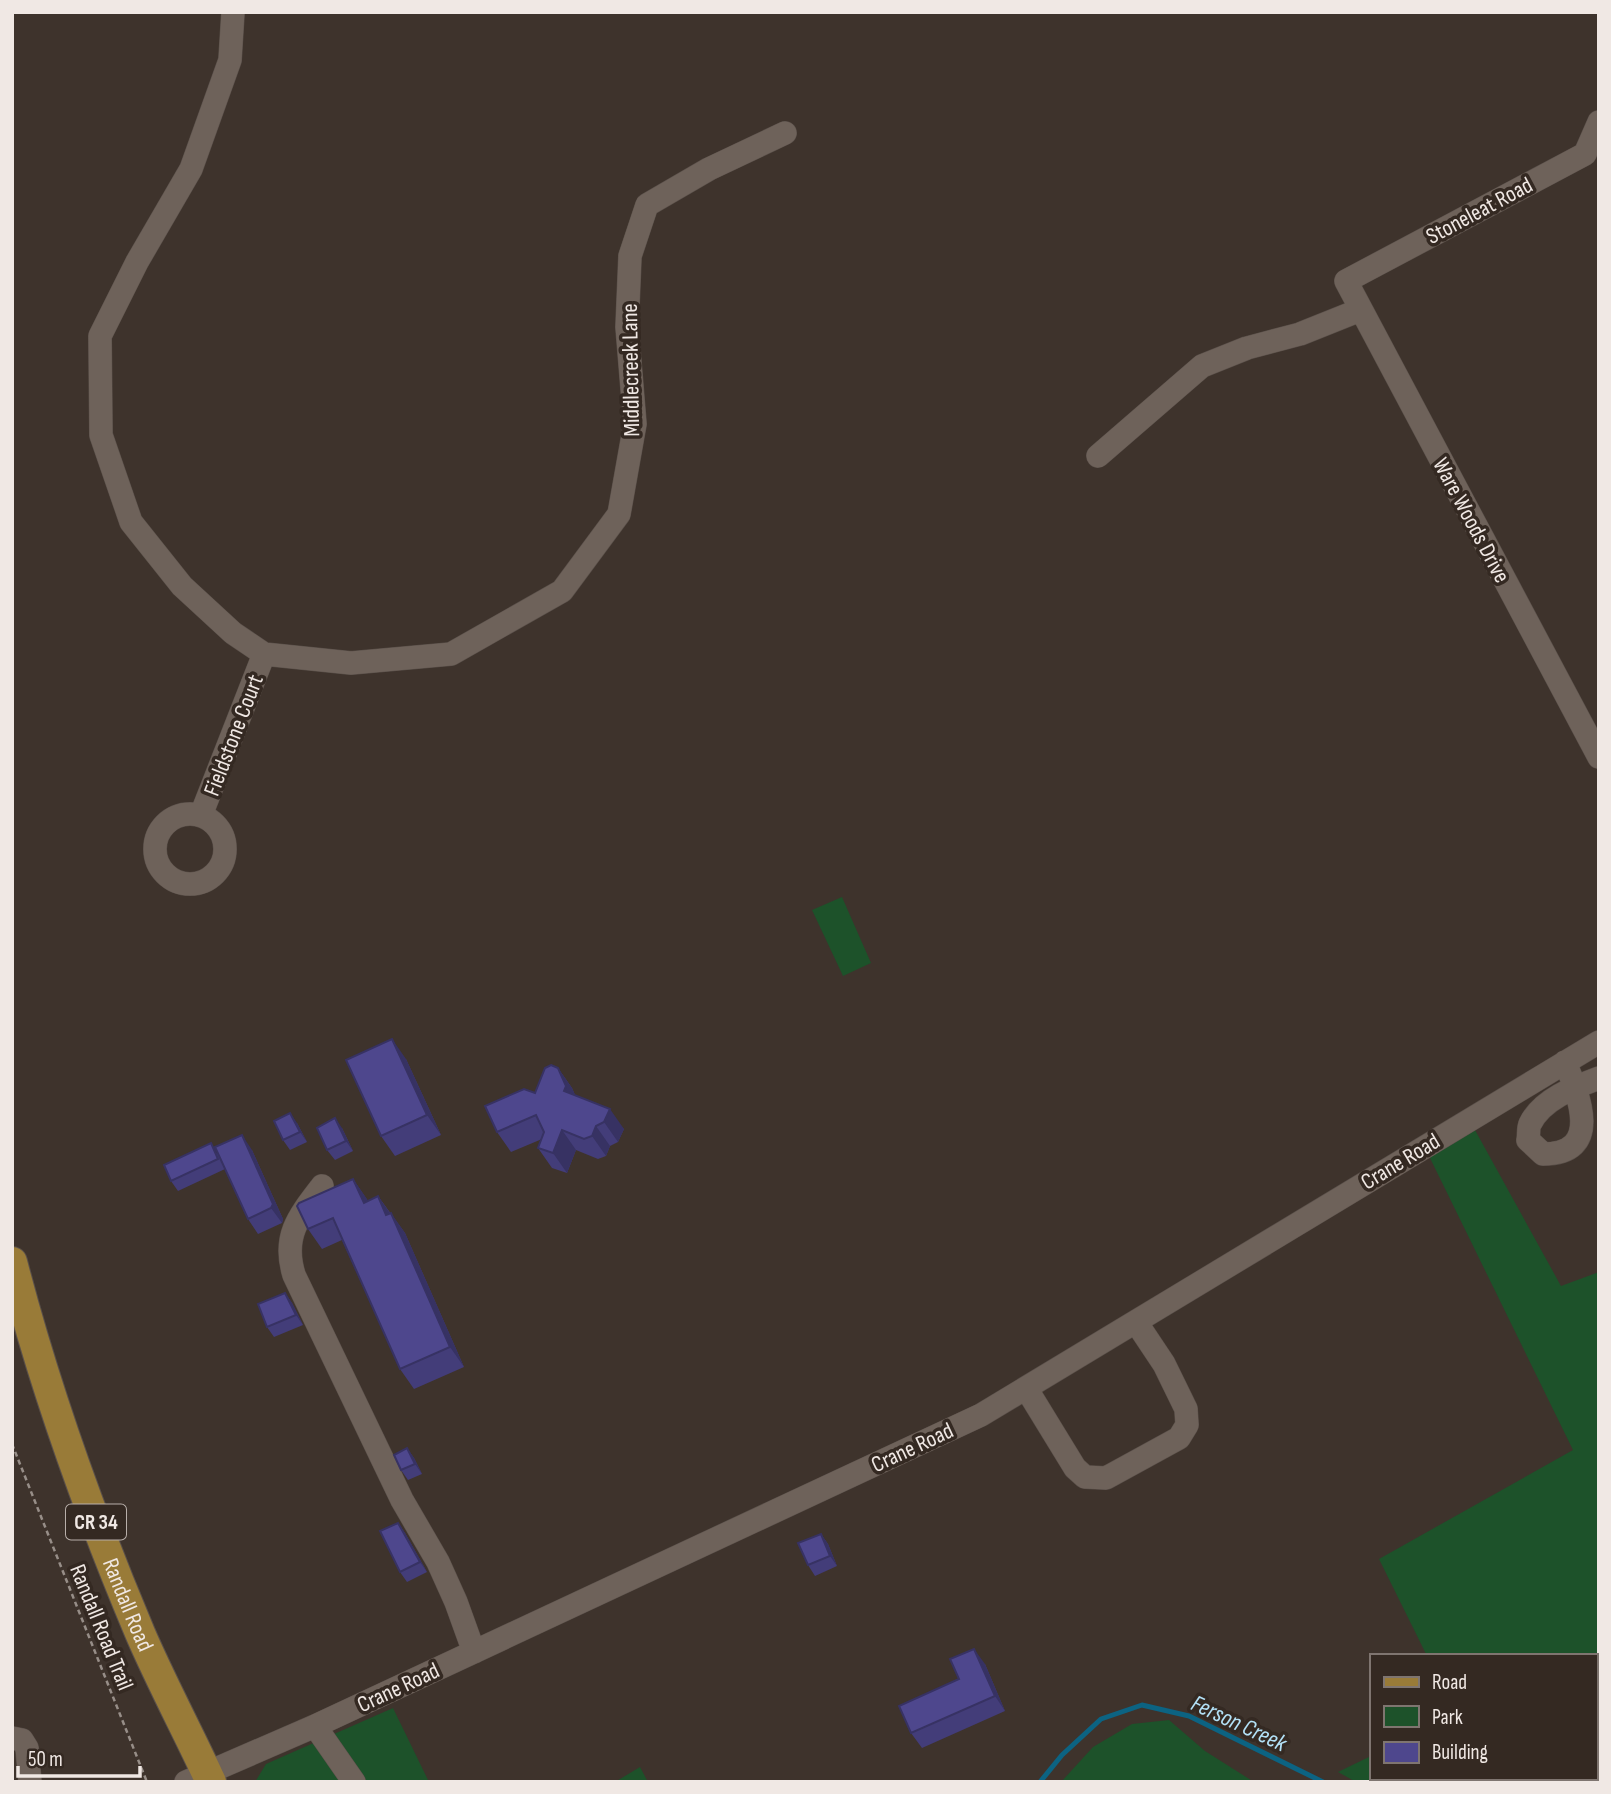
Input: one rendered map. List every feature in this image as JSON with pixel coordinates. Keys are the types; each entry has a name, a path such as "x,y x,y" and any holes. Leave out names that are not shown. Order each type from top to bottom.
{"main road":[{"name":"Randall Road","path":"12,1262 55,1413 89,1506 201,1779"}],"street":[{"name":"Middlecreek Lane","path":"233,12 230,60 191,169 137,262 100,335 101,435 131,522 181,586 233,633 264,654 351,663 451,654 562,591 619,514 635,424 627,327 630,256 647,205 709,169 785,134"},
{"name":"Stoneleat Road","path":"1346,284 1346,279 1585,153 1599,122"},
{"name":"Ware Woods Drive","path":"1346,284 1599,757"},
{"path":"1098,456 1202,366 1247,348 1300,334 1360,310"},
{"name":"Fieldstone Court","path":"201,816 264,654"},
{"name":"Crane Road","path":"201,1779 981,1415 1599,1042"},
{"path":"1565,1062 1576,1087 1599,1077"},
{"path":"322,1186 295,1225 289,1243 289,1260 402,1500 438,1562 474,1652"},
{"path":"1026,1388 1074,1468 1085,1477 1106,1478 1179,1438 1187,1425 1186,1409 1164,1364 1136,1322"},
{"path":"315,1726 354,1782"},
{"path":"12,1738 22,1740 27,1748 27,1781"}],"path":[{"name":"Randall Road Trail","path":"12,1444 147,1782"}],"green space":[{"path":"842,897 871,963 843,976 812,910"},
{"path":"1475,1130 1561,1286 1599,1272 1599,1782 1356,1782 1338,1772 1370,1756 1370,1780 1597,1780 1597,1654 1426,1654 1379,1559 1573,1450 1429,1156"},
{"path":"393,1708 429,1782 255,1782 266,1764"},
{"path":"1169,1720 1205,1751 1254,1782 1061,1782 1093,1747 1132,1724"},
{"path":"640,1767 648,1782 615,1782"}],"building":[{"path":"392,1039 427,1115 381,1136 346,1060"},
{"path":"551,1065 558,1068 566,1086 564,1091 610,1109 604,1122 596,1126 592,1136 584,1139 562,1130 553,1153 538,1148 544,1132 536,1115 497,1132 485,1106 524,1089 535,1093 545,1068"},
{"path":"290,1113 300,1132 283,1140 274,1121"},
{"path":"335,1118 346,1141 327,1150 317,1128"},
{"path":"242,1135 273,1204 271,1208 248,1219 215,1147"},
{"path":"211,1143 218,1159 171,1181 164,1165"},
{"path":"353,1179 364,1203 378,1196 386,1215 391,1213 450,1347 400,1369 333,1218 308,1229 297,1206"},
{"path":"285,1293 296,1315 267,1327 258,1304"},
{"path":"407,1448 415,1464 401,1470 394,1455"},
{"path":"398,1523 420,1562 400,1572 380,1531"},
{"path":"821,1534 830,1556 808,1565 798,1543"},
{"path":"974,1649 995,1696 911,1733 899,1706 959,1679 950,1659"}],"waterway":[{"name":"Ferson Creek","path":"1040,1782 1062,1755 1101,1719 1142,1705 1189,1716 1323,1782"}]}
